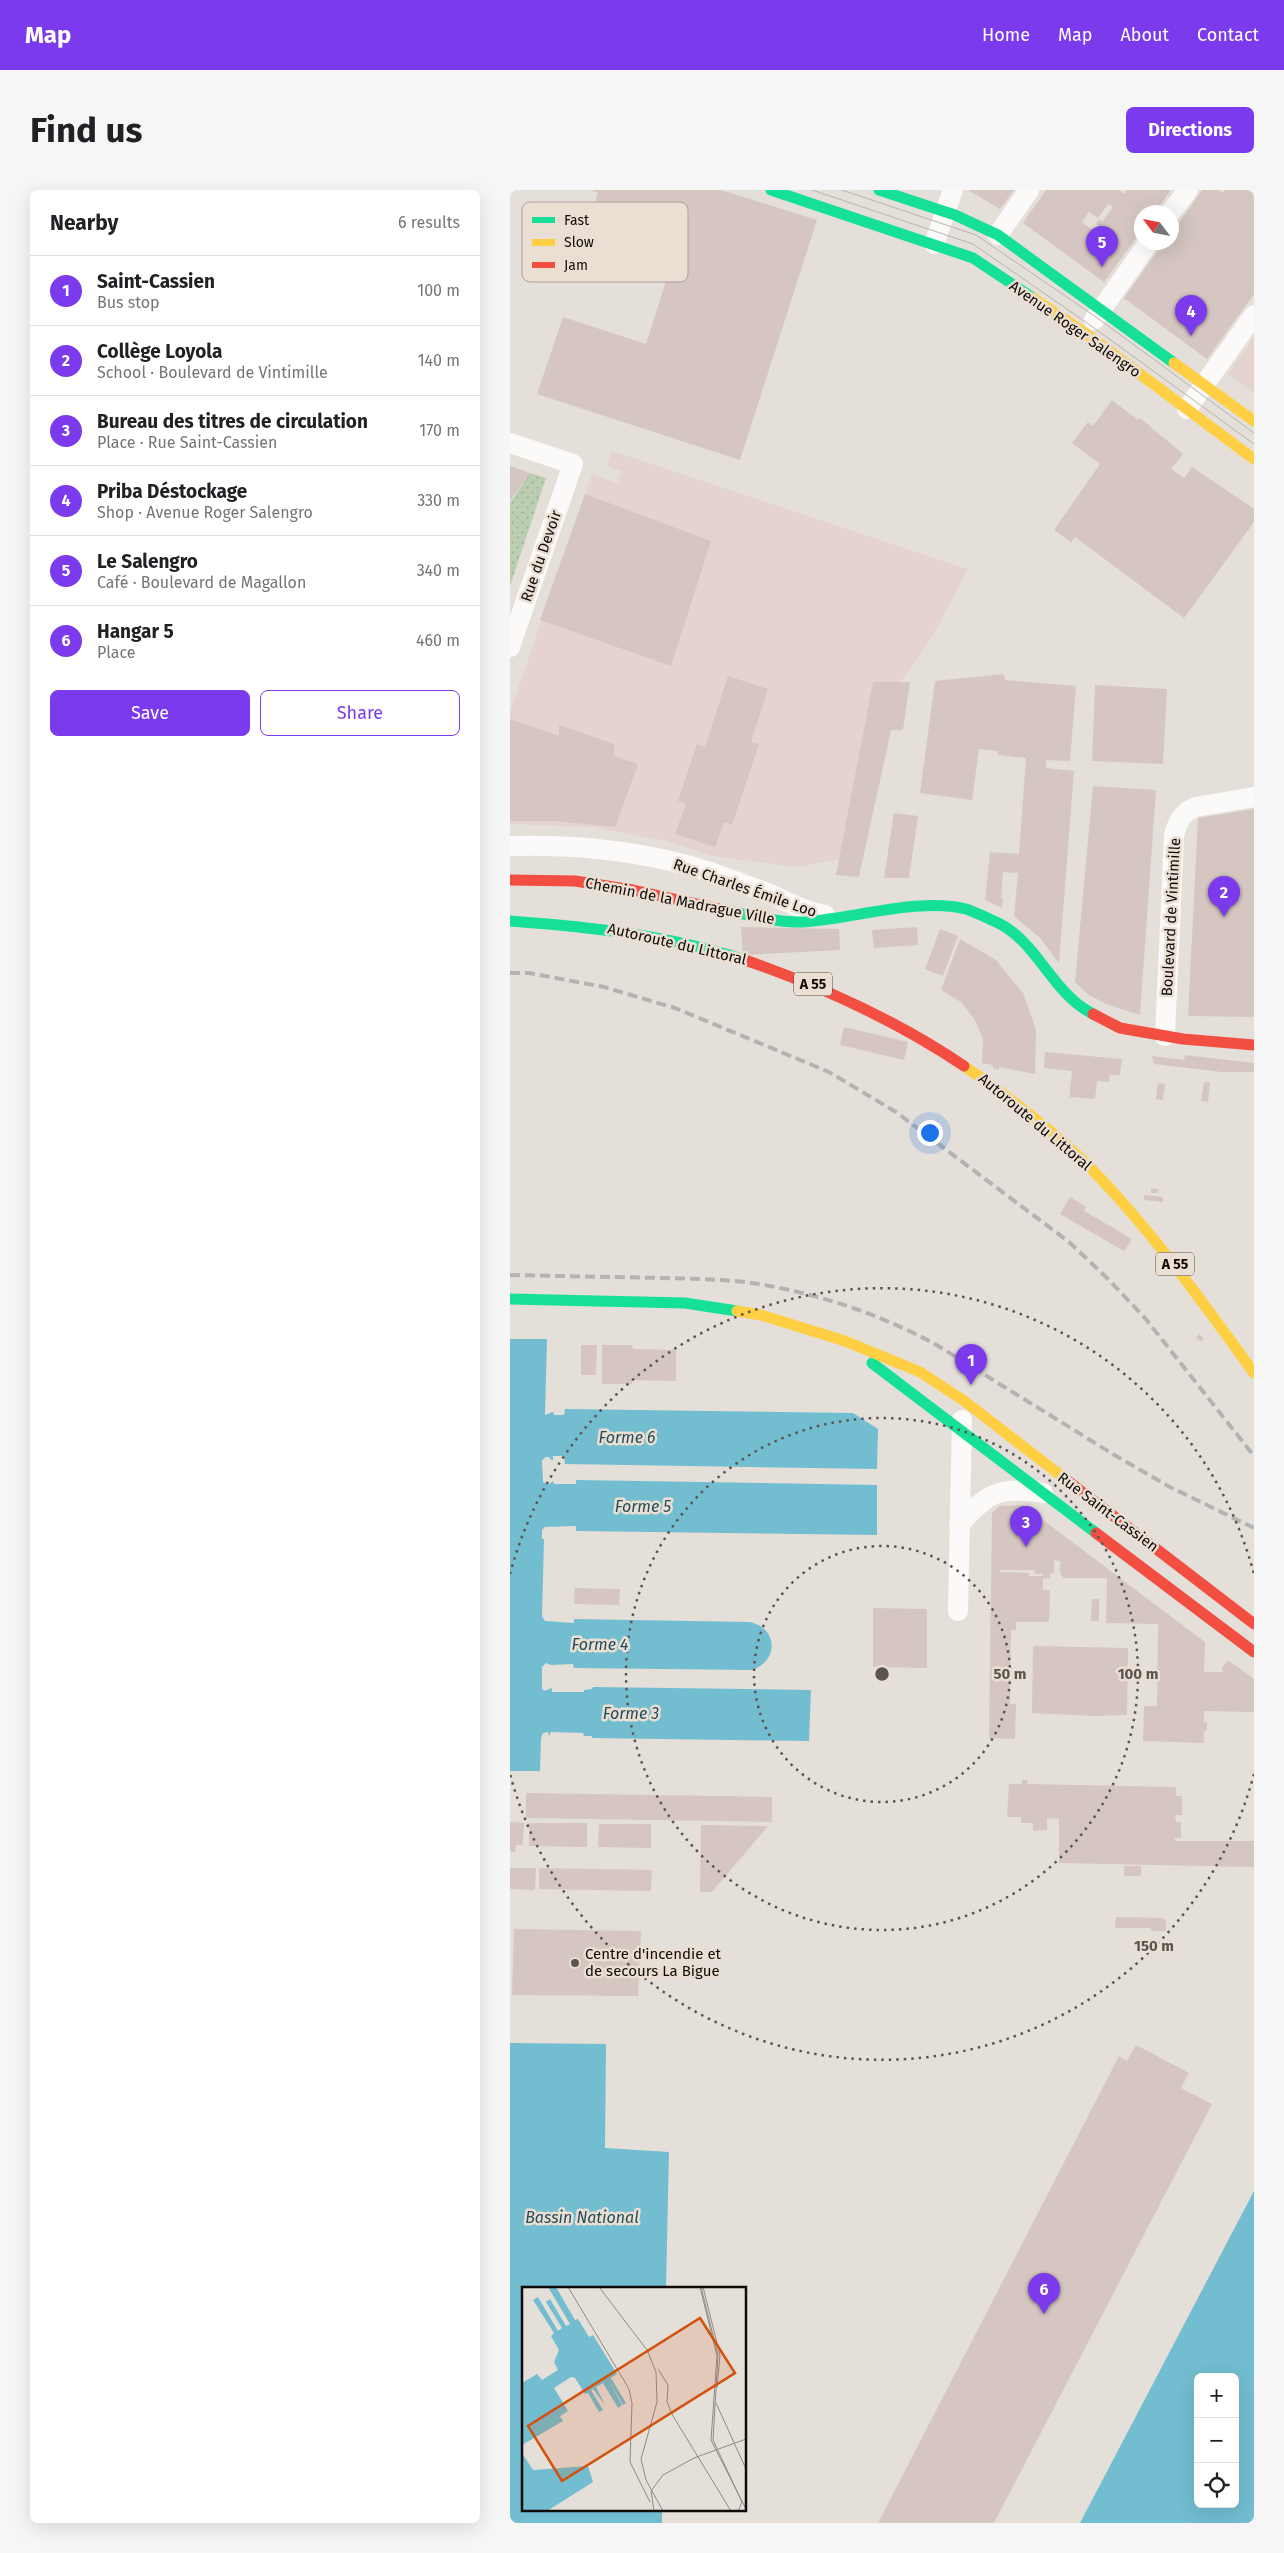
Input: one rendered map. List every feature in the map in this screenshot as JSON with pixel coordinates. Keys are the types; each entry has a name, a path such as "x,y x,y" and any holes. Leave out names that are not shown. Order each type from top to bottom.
{"main road":[{"name":"Avenue Roger Salengro","path":"771,190 972,258 1084,333 1254,459"},
{"name":"Avenue Roger Salengro","path":"879,190 945,211 984,227 998,235 1254,421"},
{"name":"Chemin de la Madrague Ville","path":"510,880 575,881 633,890 772,920 803,922 921,906 965,909 997,922 1025,943 1065,993 1089,1012 1120,1028 1165,1036 1254,1046"},
{"name":"Autoroute du Littoral","path":"510,921 594,926 653,936 754,962 803,979 856,1003 956,1058 1005,1093 1107,1184 1157,1242 1254,1373"},
{"name":"Rue Saint-Cassien","path":"510,1299 685,1303 761,1314 846,1341 920,1372 963,1400 1254,1624"},
{"name":"Rue Saint-Cassien","path":"846,1341 961,1431 1254,1652"}],"street":[{"path":"934,244 953,190"},
{"path":"998,235 1029,190"},
{"path":"1176,205 1188,190"},
{"path":"1084,333 1143,250"},
{"path":"1187,409 1254,315"},
{"name":"Rue du Devoir","path":"510,443 573,464 510,647"},
{"name":"Boulevard de Vintimille","path":"1165,1036 1174,835 1179,819 1187,811 1195,807 1254,797"},
{"name":"Rue Charles Émile Loo","path":"510,846 554,845 653,857 755,888 807,912 832,917"},
{"path":"958,1611 963,1400"},
{"path":"959,1525 978,1503 992,1495 1026,1490 1044,1493"}],"shaded area":[{"path":"1254,337 1254,393 1228,374"},
{"path":"612,451 968,569 931,639 897,687 852,857 797,867 712,856 666,841 594,827 510,824 510,712 592,474 617,483 619,480 622,471 607,466"}],"green space":[{"path":"530,473 546,478 510,586 510,503"}],"water":[{"path":"510,1339 547,1339 545,1415 553,1412 554,1415 564,1415 565,1409 853,1413 878,1429 877,1469 565,1464 564,1456 553,1456 553,1460 546,1457 542,1460 543,1482 549,1484 553,1481 554,1484 576,1484 576,1480 877,1485 877,1535 576,1531 576,1526 545,1527 542,1530 542,1539 544,1539 542,1616 545,1621 574,1623 574,1619 750,1622 759,1625 766,1631 772,1645 767,1660 761,1666 752,1670 574,1668 573,1664 551,1665 546,1663 542,1667 542,1688 544,1691 552,1688 552,1692 584,1692 584,1690 592,1689 593,1687 811,1690 809,1741 592,1738 592,1736 584,1736 583,1733 551,1732 549,1736 548,1732 543,1733 541,1738 540,1771 510,1771"},
{"name":"Bassin National","path":"510,2043 606,2044 605,2148 669,2152 666,2287 522,2287 522,2510 662,2510 662,2523 510,2523"},
{"path":"1254,2191 1254,2523 1080,2523"}],"building":[{"path":"591,190 721,190 817,220 740,460 537,394 563,317 646,344 666,282 688,282 688,202 595,202 598,193"},
{"path":"968,190 1014,190 1000,209"},
{"path":"1046,190 1119,190 1124,194 1127,190 1171,190 1160,205 1134,205 1134,241 1104,282 1023,223","holes":["1108,204 1113,207 1102,222 1099,219 1096,224 1112,236 1108,241 1082,222 1089,212 1098,218"]},
{"path":"1202,190 1219,190 1223,193 1225,190 1254,190 1254,294 1207,359 1124,298 1158,250 1179,250 1179,223"},
{"path":"1112,400 1138,420 1140,418 1183,454 1171,469 1184,478 1192,467 1254,509 1254,522 1184,618 1075,537 1071,542 1054,530 1100,464 1072,443 1088,422 1093,426"},
{"path":"510,466 530,473 510,501"},
{"path":"585,494 711,541 671,666 540,620"},
{"path":"1004,674 1005,680 1076,686 1070,761 1046,760 1046,768 1074,771 1059,963 1040,938 1014,916 1018,873 1003,872 1002,908 985,900 990,852 1019,854 1026,758 998,755 998,751 979,749 972,800 920,793 935,681"},
{"path":"728,676 768,689 751,742 759,744 732,825 724,822 715,847 675,834 686,804 678,801 697,744 705,747"},
{"path":"873,682 910,682 903,730 891,730 859,877 836,875"},
{"path":"1095,685 1167,689 1163,764 1092,761"},
{"path":"510,719 559,736 559,725 614,744 614,756 638,764 615,827 555,821 510,821"},
{"path":"1093,786 1156,790 1140,1015 1106,1004 1089,995 1075,982"},
{"path":"1254,809 1254,1017 1188,1016 1198,818"},
{"path":"894,813 918,816 909,878 884,878"},
{"path":"741,927 839,929 840,950 743,955"},
{"path":"917,927 918,945 874,948 872,930"},
{"path":"940,929 958,936 943,976 925,969"},
{"path":"960,939 996,960 1023,993 1036,1030 1035,1074 999,1067 999,1070 993,1068 993,1065 982,1063 983,1039 975,1020 961,1002 941,990"},
{"path":"844,1027 908,1042 904,1060 840,1045"},
{"path":"1045,1052 1122,1059 1120,1075 1110,1075 1109,1082 1097,1081 1095,1099 1071,1097 1069,1100 1072,1071 1044,1068"},
{"path":"1185,1055 1254,1063 1254,1072 1222,1072 1154,1064 1152,1056 1184,1060"},
{"path":"1204,1082 1210,1082 1208,1102 1201,1101"},
{"path":"1158,1083 1165,1084 1163,1100 1156,1099"},
{"path":"1151,1188 1158,1189 1158,1193 1151,1193"},
{"path":"1144,1195 1163,1197 1163,1202 1144,1200"},
{"path":"1070,1197 1086,1207 1084,1211 1132,1239 1124,1251 1060,1214"},
{"path":"1199,1334 1204,1339 1201,1342 1196,1337"},
{"path":"581,1345 597,1345 596,1375 581,1375"},
{"path":"602,1345 632,1345 633,1349 676,1350 676,1381 632,1380 632,1384 602,1384"},
{"path":"1023,1505 1205,1642 1204,1672 1223,1672 1222,1668 1228,1660 1254,1679 1254,1712 1204,1711 1204,1722 1207,1722 1207,1731 1204,1731 1204,1743 1143,1741 1144,1706 1157,1706 1158,1624 1106,1623 1107,1578 1064,1578 1060,1574 1060,1561 1054,1560 1054,1572 1050,1574 1050,1579 1043,1578 1043,1590 1050,1590 1049,1622 1016,1622 1016,1630 1011,1630 1010,1704 1016,1704 1015,1739 989,1738 992,1513 1000,1506","holes":["1000,1570 1033,1570 1036,1574 1043,1574 1043,1576 1029,1576 1029,1573 1000,1572"]},
{"path":"575,1588 620,1589 619,1605 574,1604"},
{"path":"1092,1599 1099,1599 1099,1621 1091,1621"},
{"path":"873,1608 927,1609 927,1668 873,1667"},
{"path":"1033,1646 1128,1648 1127,1715 1093,1716 1032,1713"},
{"path":"1022,1780 1028,1780 1027,1784 1176,1787 1176,1796 1182,1796 1182,1815 1175,1815 1176,1822 1181,1822 1181,1838 1175,1838 1175,1841 1254,1841 1254,1867 1059,1863 1059,1819 1047,1818 1047,1830 1033,1831 1033,1823 1021,1823 1021,1817 1007,1817 1009,1784 1022,1784"},
{"path":"526,1793 772,1797 772,1822 526,1818"},
{"path":"510,1822 524,1823 523,1845 516,1845 515,1852 510,1851"},
{"path":"529,1823 587,1823 587,1847 529,1846"},
{"path":"599,1824 651,1824 651,1848 598,1847"},
{"path":"701,1825 768,1826 712,1892 700,1892"},
{"path":"1124,1866 1141,1866 1141,1876 1124,1876"},
{"path":"510,1868 536,1868 535,1890 510,1889"},
{"path":"539,1868 652,1870 651,1891 539,1889"},
{"path":"1116,1917 1162,1918 1166,1921 1166,1931 1153,1931 1150,1928 1115,1928"},
{"name":"Centre d'incendie et de secours La Bigue","path":"514,1929 641,1931 638,1996 512,1995"},
{"path":"1136,2045 1189,2073 1181,2088 1212,2104 994,2523 878,2523 1119,2056 1127,2061"}],"tram line":[{"path":"812,190 973,244 1090,325 1254,444"},
{"path":"842,190 976,235 1096,317 1254,433"}],"railway":[{"path":"510,973 529,973 604,987 675,1008 829,1072 896,1112 1069,1242 1106,1277 1145,1318 1254,1456"},
{"path":"510,1275 733,1281 761,1284 837,1303 897,1325 935,1344 1168,1486 1254,1528"}],"traffic: fast":[{"path":"771,190 973,258 1033,298"},
{"path":"879,190 955,215 998,235 1174,363"},
{"path":"729,911 776,920 804,922 907,907 948,906 966,909 1009,929 1022,940 1066,993 1078,1005 1093,1014"},
{"path":"510,921 629,933 687,944 745,960"},
{"path":"510,1299 685,1303 737,1311"},
{"path":"872,1363 1096,1533"}],"traffic: slow":[{"path":"1033,298 1085,333 1254,459"},
{"path":"1174,363 1254,421"},
{"path":"964,1066 1036,1119 1086,1163 1162,1249 1254,1373"},
{"path":"737,1311 761,1315 845,1341 920,1372 963,1400 1064,1478"}],"traffic: jam":[{"path":"510,880 575,881 633,890 729,911"},
{"path":"745,960 803,981 885,1019 964,1066"},
{"path":"1093,1014 1120,1028 1183,1039 1254,1045"},
{"path":"1064,1478 1254,1624"},
{"path":"1096,1533 1254,1652"}],"place":[{"name":"Le Salengro","path":"1102,267"},
{"name":"Priba Déstockage","path":"1191,336"},
{"name":"Collège Loyola","path":"1224,917"},
{"name":"Saint-Cassien","path":"971,1385"},
{"name":"Bureau des titres de circulation","path":"1026,1547"},
{"name":"Centre d'incendie et de secours La Bigue","path":"575,1963"},
{"name":"Hangar 5","path":"1044,2314"}],"water label":[{"name":"Forme 6","path":"627,1437"},
{"name":"Forme 5","path":"643,1506"},
{"name":"Forme 4","path":"600,1644"},
{"name":"Forme 3","path":"631,1713"}]}
